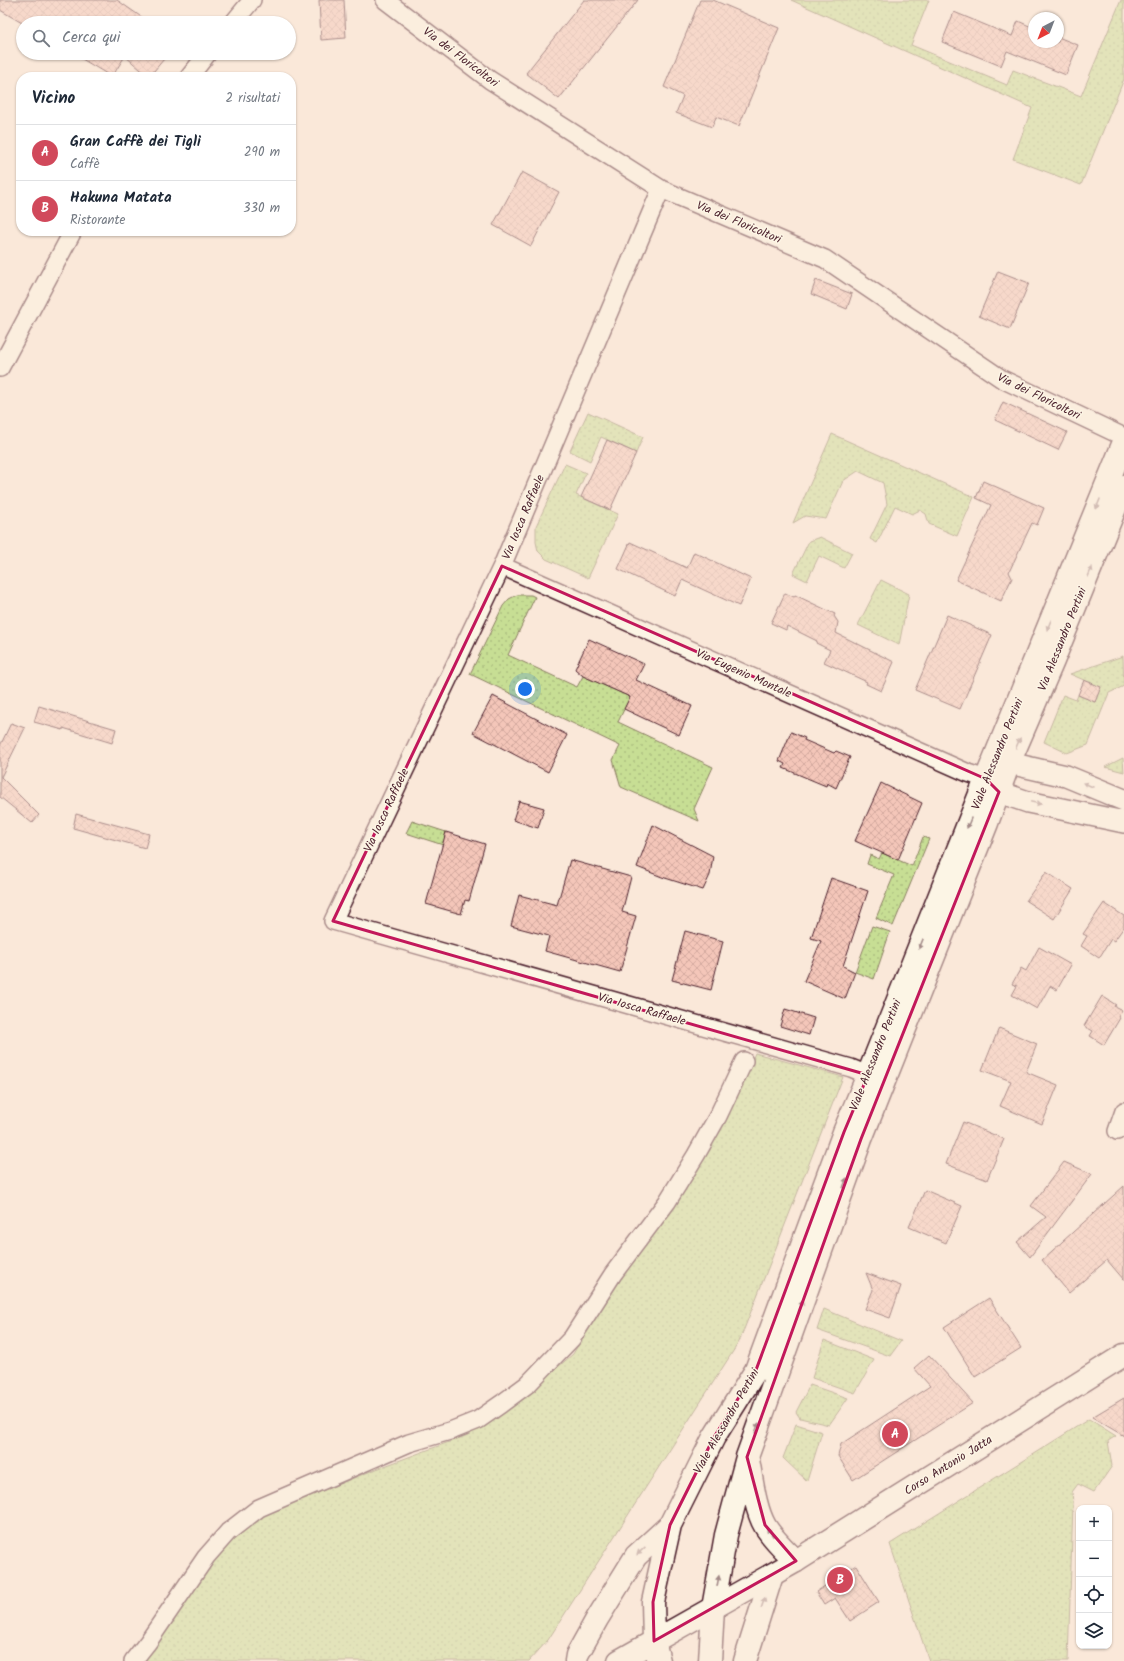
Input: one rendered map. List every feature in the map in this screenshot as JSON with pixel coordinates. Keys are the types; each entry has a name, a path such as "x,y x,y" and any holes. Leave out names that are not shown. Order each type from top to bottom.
{"main road":[{"path":"1118,477 1124,442"},
{"name":"Via Alessandro Pertini","path":"992,786 1009,763 1054,661 1118,477"},
{"name":"Viale Alessandro Pertini","path":"657,1651 653,1602 670,1525 714,1437 756,1370 844,1132 992,786 1118,477"},
{"name":"Viale Alessandro Pertini","path":"710,1661 713,1608 726,1535 747,1457 861,1139 992,786"},
{"name":"Corso Antonio Jatta","path":"772,1575 1124,1355"},
{"path":"747,1457 756,1501 765,1525 774,1538 796,1561"},
{"path":"576,1661 577,1655 597,1619 636,1556 670,1525"},
{"path":"619,1661 657,1651 713,1608 772,1575"},
{"path":"745,1661 753,1630 772,1575"}],"street":[{"path":"239,16 252,0"},
{"name":"Via dei Floricoltori","path":"385,0 490,80 661,189 825,259 1002,379 1124,437"},
{"path":"193,72 202,60"},
{"name":"Via Iosca Raffaele","path":"661,189 502,566 333,921 844,1066 868,1075"},
{"path":"0,368 70,236"},
{"name":"Via Eugenio Montale","path":"502,566 961,769 992,786"},
{"path":"1009,763 1066,776 1124,800"},
{"path":"992,786 1028,802 1124,822"},
{"path":"133,1661 148,1642 206,1556 228,1532 259,1508 408,1443 452,1430 478,1420 532,1379 572,1338 613,1274 667,1202 718,1116 744,1061"},
{"path":"1117,1131 1124,1111"}],"highlighted area":[{"path":"502,566 986,779 999,792 861,1139 747,1457 765,1525 796,1561 654,1641 653,1602 670,1525 714,1437 756,1370 844,1132 868,1075 333,921"}],"green space":[{"path":"791,0 929,0 911,45 1007,85 1013,70 1081,96 1121,0 1124,0 1124,79 1081,185 1013,159 1032,108"},
{"path":"588,412 643,437 636,453 601,437 590,461 570,451"},
{"path":"832,434 974,497 957,536 929,524 926,514 920,510 912,514 895,506 877,543 870,539 887,504 883,483 858,471 843,481 826,519 805,516 793,523"},
{"path":"565,464 586,473 576,495 618,514 588,578 546,559 538,551 536,542 536,526"},
{"path":"820,537 852,553 844,568 819,556 807,581 793,574 809,541"},
{"path":"881,580 909,594 899,645 858,625"},
{"path":"517,595 531,595 535,597 508,655 577,687 583,676 630,697 618,722 713,767 694,809 699,821 621,787 613,760 620,746 470,674 503,606 509,599"},
{"path":"1123,656 1124,686 1109,693 1088,745 1067,753 1044,742 1063,695 1076,700 1078,695 1095,702 1100,687 1070,674"},
{"path":"1123,758 1124,772 1105,767"},
{"path":"412,821 446,832 443,845 406,833"},
{"path":"923,837 929,839 893,926 876,918 894,875 867,864 870,855 879,859 882,853 912,866"},
{"path":"872,926 890,932 874,979 855,972"},
{"path":"755,1053 843,1077 739,1342 548,1640 529,1661 140,1661 209,1564 241,1531 270,1512 371,1471 468,1435 512,1407 573,1354 607,1296 635,1259 712,1144 736,1098"},
{"path":"824,1309 901,1341 890,1356 817,1330"},
{"path":"824,1340 874,1360 855,1393 812,1378"},
{"path":"810,1385 848,1398 829,1425 800,1418 796,1412"},
{"path":"1089,1419 1116,1436 1108,1441 1112,1466 1094,1492 1078,1484 1072,1492 1073,1503 1068,1661 929,1661 890,1544"},
{"path":"796,1424 822,1432 807,1481 783,1458"}],"building":[{"path":"0,0 117,0 140,16 16,16 16,19 0,10"},
{"path":"319,0 344,0 346,38 321,40"},
{"path":"584,0 638,0 559,99 526,73"},
{"path":"700,0 713,0 779,28 739,126 716,117 712,127 676,113 683,96 664,87"},
{"path":"954,12 1012,36 1018,21 1028,25 1028,48 1064,48 1064,39 1078,45 1066,75 1007,51 1001,66 942,42"},
{"path":"84,60 123,60 115,72 104,72"},
{"path":"130,60 163,60 153,72 143,72"},
{"path":"522,172 559,192 531,246 493,225"},
{"path":"998,271 1029,283 1010,329 979,316"},
{"path":"816,280 852,294 847,309 811,294"},
{"path":"1003,402 1067,432 1058,450 995,420"},
{"path":"607,440 636,453 610,510 581,497"},
{"path":"983,481 1044,508 1037,525 1032,523 1009,572 1012,578 1001,601 956,580 991,505 976,498"},
{"path":"630,542 687,568 694,552 751,579 739,606 682,580 675,596 618,569"},
{"path":"785,593 794,597 795,595 835,614 834,616 838,622 836,633 894,662 881,691 866,684 867,682 824,662 830,650 816,643 817,641 787,626 786,630 771,623"},
{"path":"947,615 992,635 960,709 915,690"},
{"path":"589,639 644,664 636,680 692,706 679,735 624,709 630,697 583,676 575,669"},
{"path":"1084,680 1101,687 1095,702 1078,695"},
{"path":"493,696 567,735 548,772 473,733"},
{"path":"39,706 116,729 112,743 63,728 63,730 34,722"},
{"path":"11,723 25,728 1,777 39,815 32,823 0,797 0,746"},
{"path":"791,732 805,738 804,740 834,753 836,751 850,757 836,788 827,783 826,786 783,768 785,764 779,761"},
{"path":"881,783 922,803 898,860 855,841"},
{"path":"519,801 544,808 538,828 513,820"},
{"path":"76,814 149,834 145,848 73,828"},
{"path":"653,825 713,856 710,875 703,890 662,877 637,867"},
{"path":"446,832 485,844 469,901 465,900 461,914 426,904"},
{"path":"570,860 631,877 622,912 636,916 620,972 545,951 549,936 511,926 519,895 557,905"},
{"path":"1046,872 1073,889 1054,919 1026,901"},
{"path":"831,878 868,891 843,966 855,972 845,999 804,981 821,941 811,938"},
{"path":"1104,903 1124,916 1124,927 1114,941 1111,939 1099,958 1081,946 1087,936 1083,934"},
{"path":"685,931 723,941 711,990 672,980"},
{"path":"1039,947 1071,965 1057,990 1050,986 1037,1009 1012,995 1017,986 1012,984 1021,968 1026,971"},
{"path":"1102,996 1116,1005 1114,1006 1122,1010 1118,1017 1120,1018 1104,1045 1090,1036 1093,1031 1084,1026"},
{"path":"785,1009 814,1018 809,1035 780,1026"},
{"path":"999,1028 1037,1044 1026,1072 1058,1085 1042,1124 1000,1106 1011,1081 982,1070"},
{"path":"963,1122 1004,1139 987,1180 946,1164"},
{"path":"1064,1162 1092,1174 1030,1257 1017,1242 1046,1217 1031,1206"},
{"path":"1124,1186 1124,1280 1107,1260 1069,1293 1042,1260"},
{"path":"925,1190 962,1206 946,1243 909,1227"},
{"path":"866,1273 901,1286 890,1318 865,1309 873,1290"},
{"path":"989,1298 1021,1348 975,1377 944,1327"},
{"path":"929,1355 973,1403 853,1480 838,1456 841,1444 930,1386 914,1368"},
{"path":"1124,1398 1124,1436 1092,1417"},
{"path":"856,1565 879,1602 850,1621 835,1598 824,1605 816,1592"}],"place":[{"name":"Gran Caffè dei Tigli","path":"895,1434"},
{"name":"Hakuna Matata","path":"840,1580"}]}
